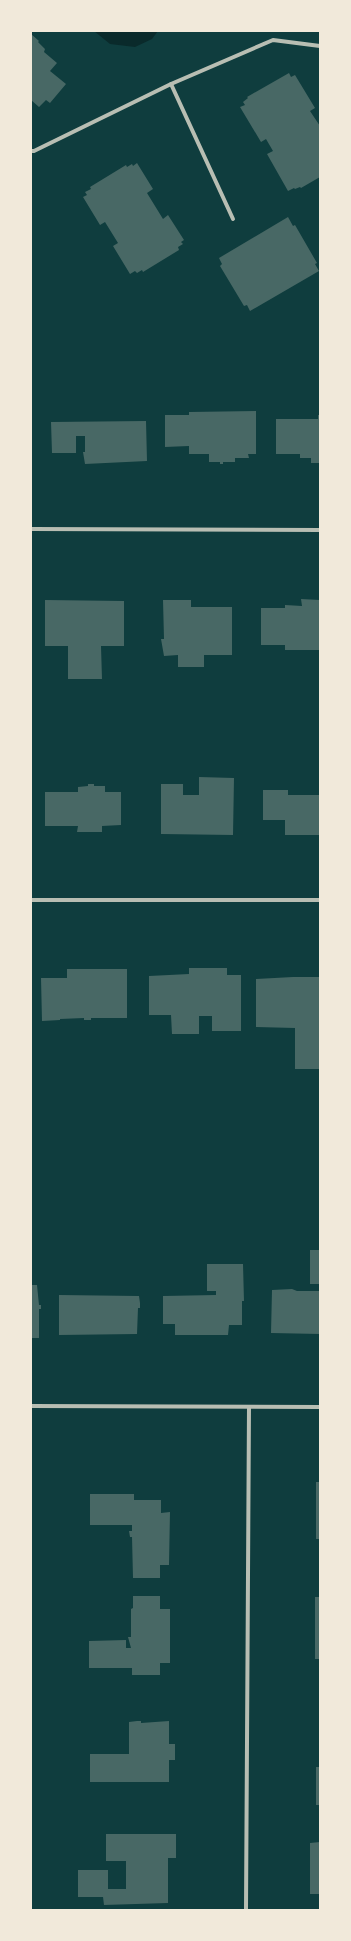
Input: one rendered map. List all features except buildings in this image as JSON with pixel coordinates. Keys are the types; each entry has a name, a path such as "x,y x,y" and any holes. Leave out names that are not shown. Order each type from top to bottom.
{"street":[{"path":"31,151 34,151 171,84 273,40 320,46"},
{"path":"171,84 233,219"},
{"path":"31,529 320,530"},
{"path":"31,900 320,900"},
{"path":"31,1406 320,1407"},
{"path":"246,1910 249,1407"}],"water":[{"path":"94,31 158,31 152,39 135,47 110,44"}]}
